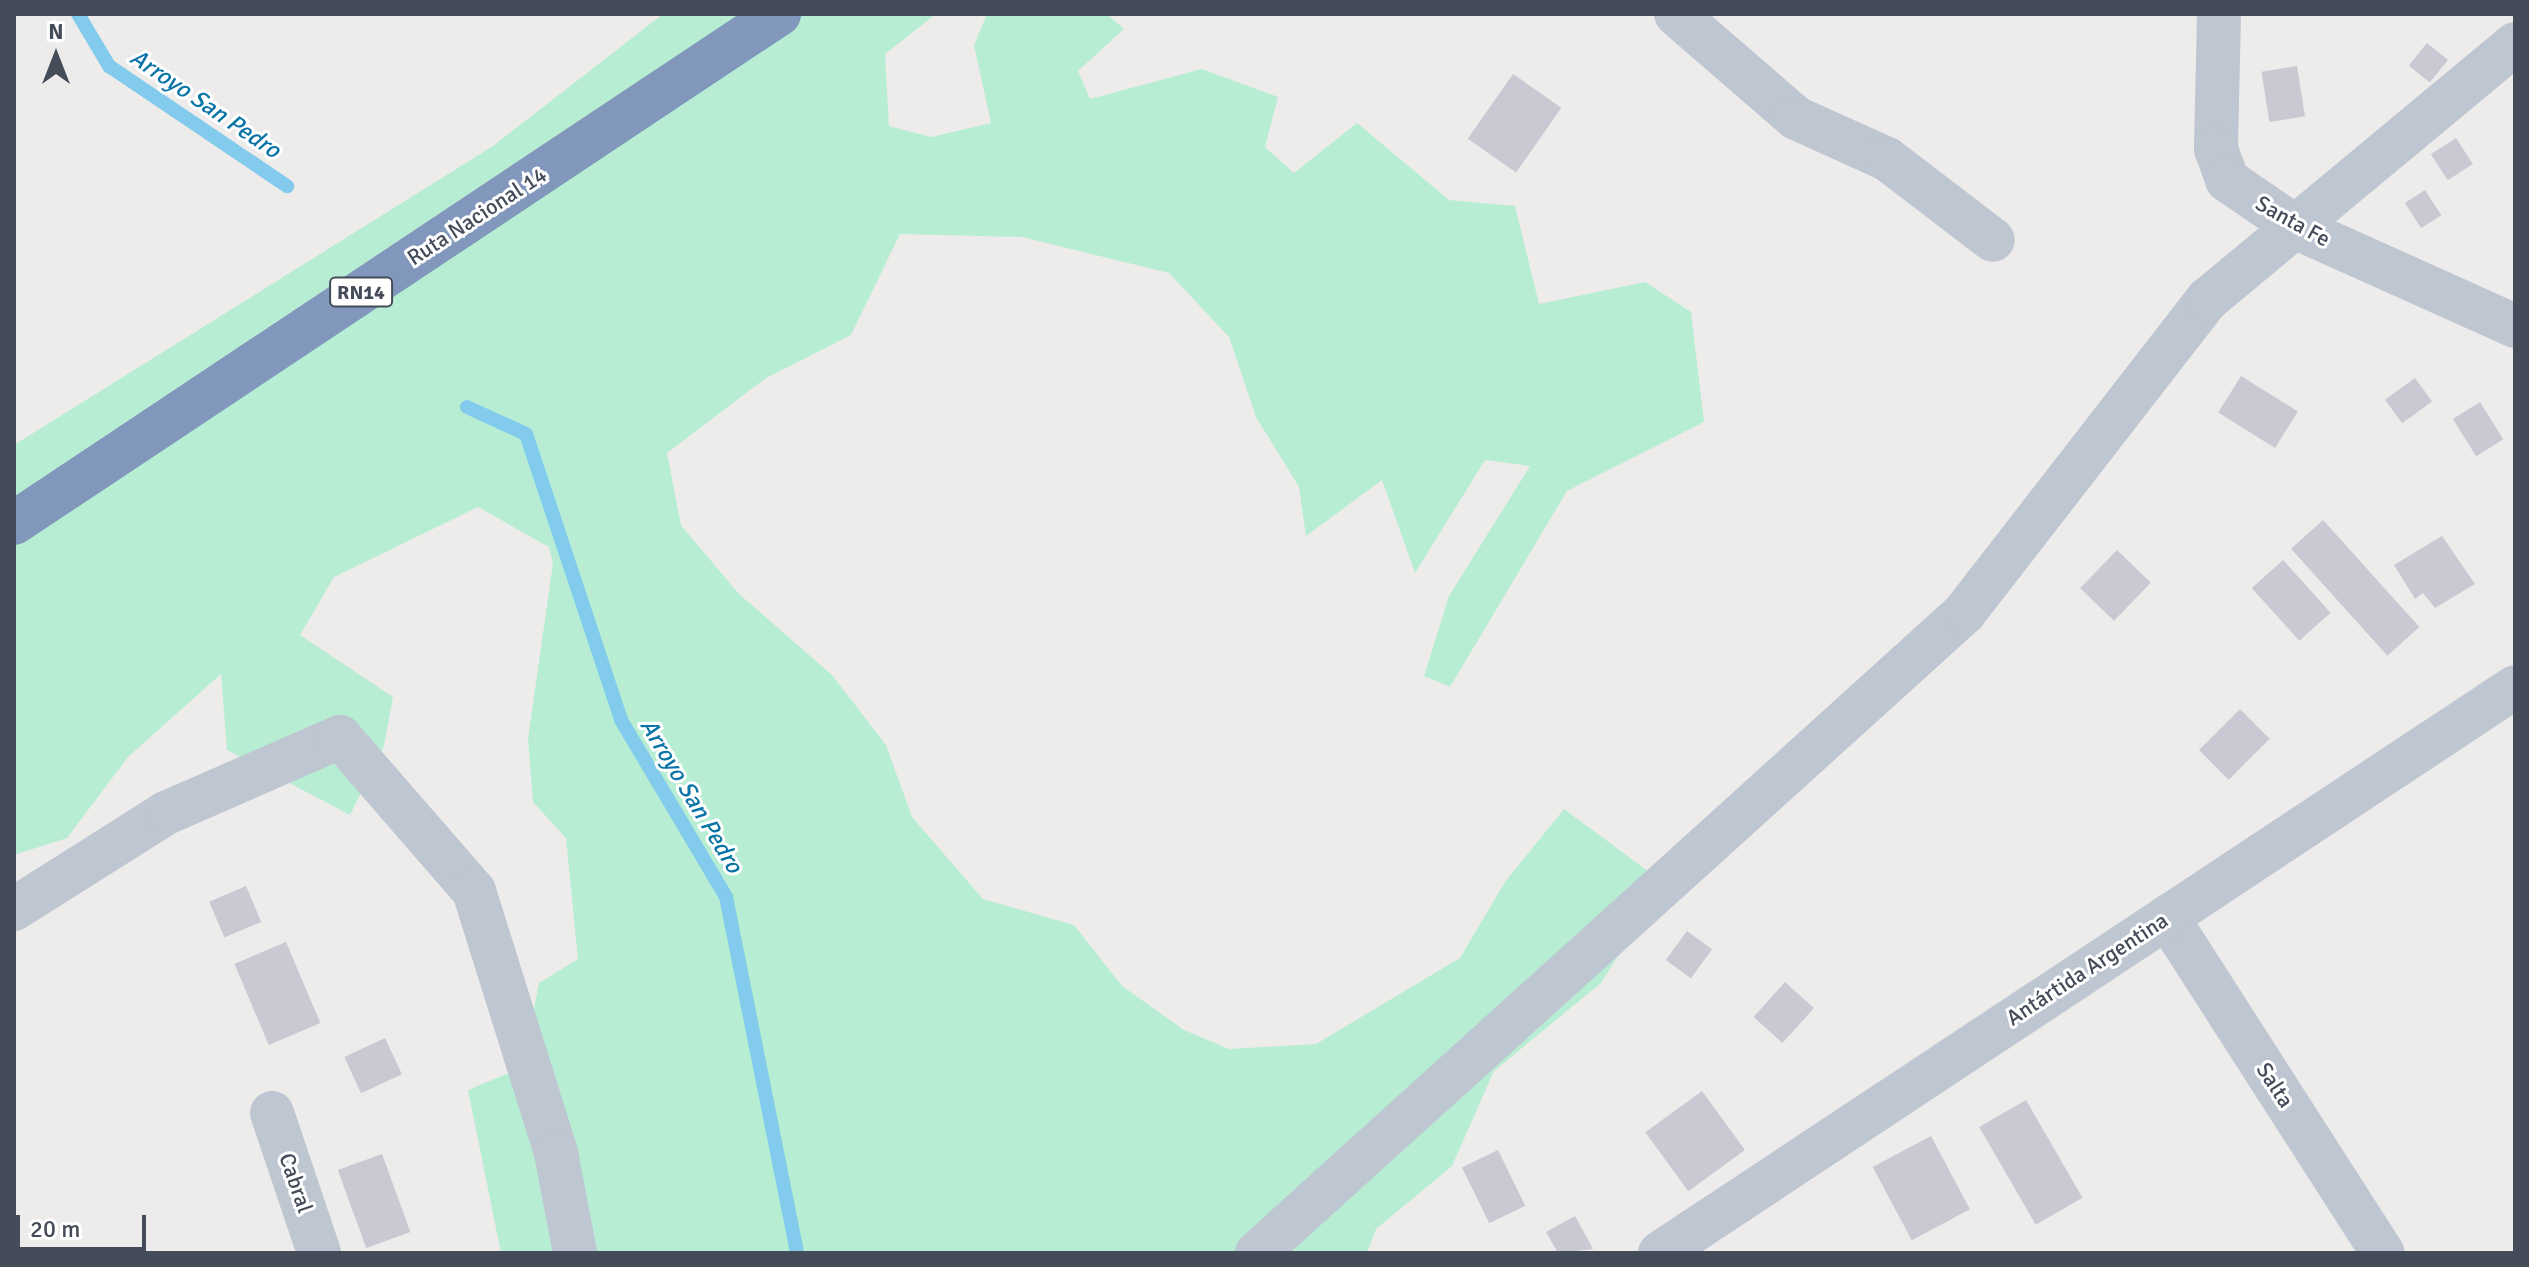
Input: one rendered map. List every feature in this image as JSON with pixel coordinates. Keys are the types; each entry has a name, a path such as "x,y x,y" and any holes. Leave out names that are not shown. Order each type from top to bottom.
{"highway":[{"name":"Ruta Nacional 14","path":"14,523 779,14"}],"street":[{"path":"1676,14 1796,118 1887,159 1993,240"},
{"name":"Santa Fe","path":"2219,14 2216,149 2227,180 2297,228 2515,326"},
{"path":"1257,1253 1964,613 2208,299 2515,44"},
{"name":"Antártida Argentina","path":"1660,1253 2515,687"},
{"path":"14,909 166,813 340,737 474,891 556,1153 575,1253"},
{"name":"Salta","path":"2167,917 2383,1253"},
{"name":"Cabral","path":"272,1113 319,1253"}],"green space":[{"path":"663,14 936,14 885,54 889,126 931,137 991,123 974,45 987,14 1107,14 1124,29 1078,71 1090,99 1202,69 1278,97 1265,147 1294,173 1357,123 1449,200 1515,206 1539,304 1645,282 1691,312 1704,422 1567,491 1450,687 1424,676 1449,596 1530,466 1485,460 1415,573 1382,480 1306,536 1299,487 1256,417 1229,337 1169,273 1022,237 900,234 851,335 766,378 667,453 681,525 738,593 832,675 886,745 912,817 983,899 1074,925 1122,986 1184,1030 1229,1049 1316,1044 1460,958 1505,882 1564,809 1664,883 1601,983 1494,1071 1452,1166 1376,1229 1367,1253 501,1253 468,1090 523,1067 539,983 578,959 566,838 533,802 528,739 553,563 549,547 478,507 334,577 300,635 393,697 384,746 350,815 227,750 221,674 128,757 67,838 14,855 14,445 493,146"}],"building":[{"path":"2427,43 2448,60 2430,83 2409,66"},
{"path":"2297,66 2305,116 2269,122 2261,72"},
{"path":"1513,74 1561,108 1516,173 1468,139"},
{"path":"2456,138 2473,164 2448,180 2431,154"},
{"path":"2425,190 2441,215 2421,228 2405,203"},
{"path":"2241,376 2298,412 2275,448 2218,412"},
{"path":"2415,378 2432,401 2402,423 2385,400"},
{"path":"2480,402 2503,439 2476,456 2453,419"},
{"path":"2323,520 2419,627 2387,656 2291,549"},
{"path":"2442,536 2475,584 2435,608 2423,593 2415,599 2394,565"},
{"path":"2117,550 2151,583 2114,621 2080,588"},
{"path":"2283,560 2331,613 2299,641 2252,588"},
{"path":"2240,709 2270,739 2229,780 2199,750"},
{"path":"246,886 261,922 224,938 209,902"},
{"path":"1687,931 1712,949 1691,978 1666,960"},
{"path":"286,942 320,1023 269,1045 234,964"},
{"path":"1785,982 1814,1008 1783,1043 1754,1017"},
{"path":"385,1038 402,1074 361,1093 344,1057"},
{"path":"1702,1091 1745,1150 1688,1191 1645,1132"},
{"path":"2026,1100 2082,1198 2036,1225 1979,1127"},
{"path":"1931,1136 1970,1209 1912,1240 1873,1167"},
{"path":"1498,1150 1525,1206 1489,1223 1462,1168"},
{"path":"382,1154 410,1232 366,1248 338,1170"},
{"path":"1575,1216 1593,1249 1558,1253 1546,1232"}],"waterway":[{"name":"Arroyo San Pedro","path":"78,14 109,66 287,186"},
{"name":"Arroyo San Pedro","path":"467,407 526,434 621,720 726,897 797,1253"}]}
